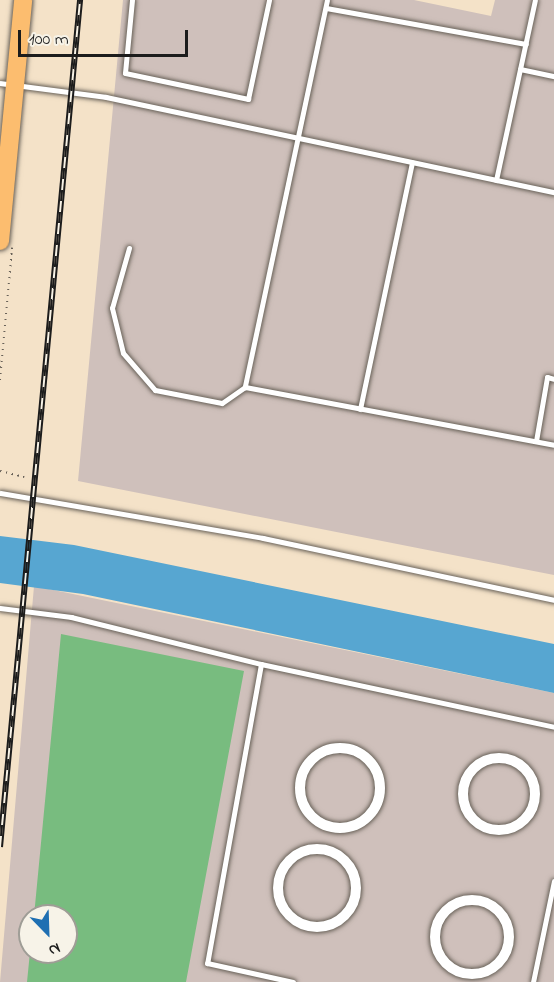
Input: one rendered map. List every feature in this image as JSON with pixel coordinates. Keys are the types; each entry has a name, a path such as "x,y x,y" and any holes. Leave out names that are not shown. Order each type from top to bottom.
{"highway":[{"path":"0,241 8,83 24,0"}],"street":[{"path":"344,747 358,751 374,765 381,788 378,802 367,818 341,828 321,823 306,810 300,792 300,778 313,757 330,748 344,747"},
{"path":"500,758 513,760 528,773 535,797 525,819 503,830 488,829 468,814 463,791 469,774 477,765 500,758"},
{"path":"312,849 335,853 345,861 356,885 355,898 342,919 316,928 292,919 278,895 278,881 288,861 312,849"},
{"path":"479,900 501,913 509,934 508,947 500,962 477,974 455,970 445,963 438,952 436,930 447,910 458,903 479,900"}],"lane":[{"path":"132,0 125,74 248,99 269,0"},
{"path":"129,248 112,308 123,353 155,390 222,403 245,387 327,0"},
{"path":"496,180 535,0"},
{"path":"326,8 526,44"},
{"path":"520,69 554,76"},
{"path":"8,83 94,95 554,192"},
{"path":"360,409 412,162"},
{"path":"536,441 547,377 554,378"},
{"path":"245,387 554,445"},
{"path":"0,493 263,538 554,600"},
{"path":"0,608 71,617 261,664 554,727"},
{"path":"261,664 207,963 293,982"},
{"path":"533,982 554,880"}],"path":[{"path":"0,471 24,477"}],"shaded area":[{"path":"123,0 414,0 491,16 495,0 554,0 554,575 78,481"},
{"path":"34,586 554,693 554,982 0,982"}],"green space":[{"path":"61,634 244,671 186,982 27,982 29,964 78,964 78,904 35,904"}],"water":[{"path":"0,536 74,545 554,644 554,693 83,594 0,583"}],"railway":[{"path":"0,847 80,0"}]}
